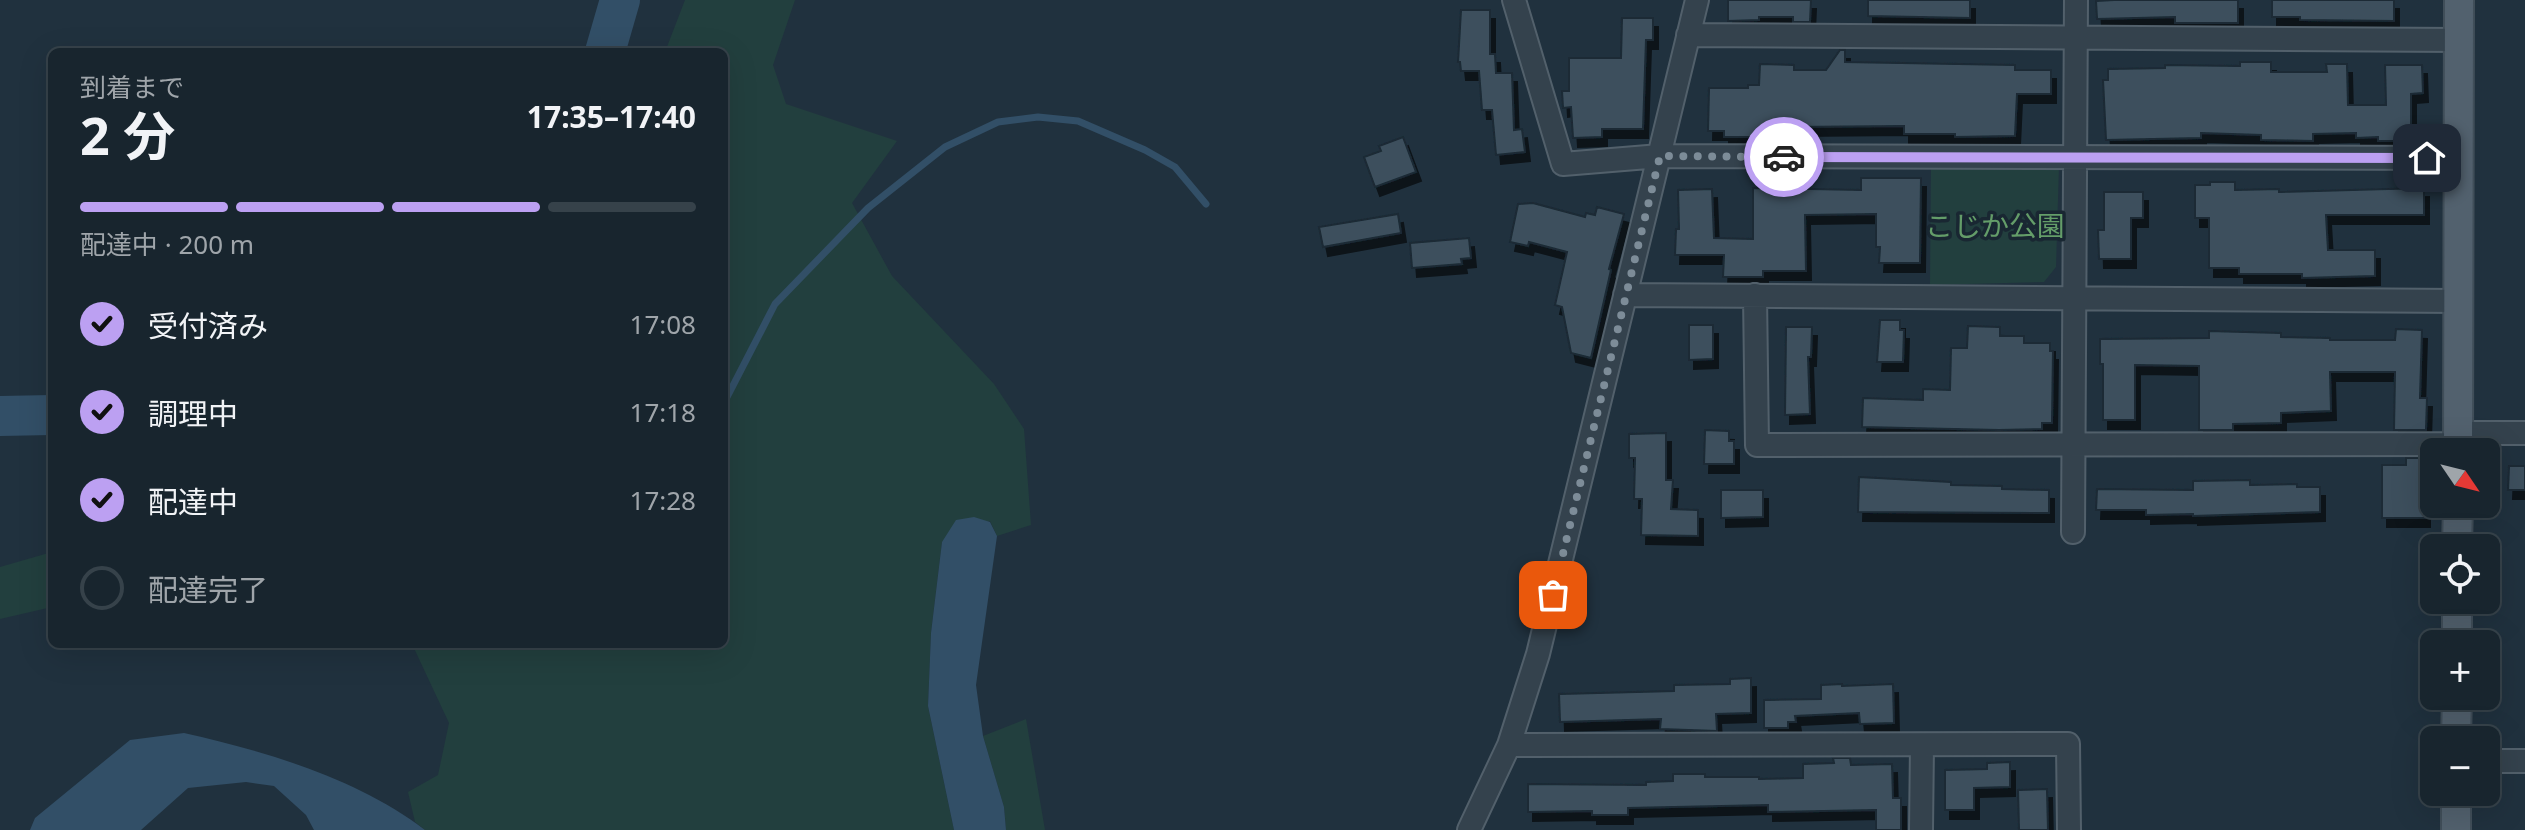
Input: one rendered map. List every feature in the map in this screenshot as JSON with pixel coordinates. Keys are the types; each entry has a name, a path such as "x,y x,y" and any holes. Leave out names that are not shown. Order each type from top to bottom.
{"main road":[{"path":"2458,438 2459,0"},
{"path":"2456,806 2456,830"}],"street":[{"path":"1514,0 1563,164 1660,156 2459,158"},
{"path":"1469,830 1509,745 1538,654 1697,0"},
{"path":"2073,532 2076,0"},
{"path":"1688,35 2459,40"},
{"path":"1625,295 2458,301"},
{"path":"1755,295 1757,445 2420,443"},
{"path":"2492,438 2525,433"},
{"path":"1509,745 2068,744 2069,830"},
{"path":"1921,830 1922,745"},
{"path":"2500,761 2525,761"}],"green space":[{"path":"685,0 795,0 773,65 786,104 897,141 852,203 892,276 994,384 1024,429 1031,525 997,536 990,521 942,542 931,633 928,706 954,830 425,830 415,822 408,792 438,775 449,723 414,648 728,648 728,48 667,48"},
{"name":"こじか公園","path":"2059,166 2056,267 2044,282 1930,285 1931,168"},
{"path":"48,553 48,608 0,619 0,567"},
{"path":"1026,719 1045,830 1006,830 1004,807 983,736"}],"water":[{"path":"974,517 990,522 997,536 976,685 983,736 1004,807 1006,830 954,830 928,706 931,633 942,542 956,520"},
{"path":"184,733 310,769 371,796 425,830 314,830 306,815 274,786 246,782 188,788 141,830 30,830 35,818 130,740"}],"building":[{"path":"1728,0 1811,0 1810,22 1793,22 1793,17 1728,21"},
{"path":"1868,0 1970,0 1970,18 1868,16"},
{"path":"2238,0 2238,23 2175,23 2175,17 2097,19 2096,1"},
{"path":"2272,0 2394,0 2394,21 2272,17"},
{"path":"1461,10 1490,10 1490,54 1495,54 1496,73 1512,73 1514,130 1522,129 1525,152 1496,155 1492,110 1482,110 1479,71 1461,71 1458,62"},
{"path":"1622,18 1653,18 1653,40 1646,40 1643,129 1602,129 1602,137 1573,138 1571,107 1563,108 1562,91 1569,91 1569,58 1621,58"},
{"path":"1840,50 1845,50 1845,62 2015,65 2015,70 2051,70 2051,94 2017,94 2015,136 1904,134 1904,126 1792,127 1792,135 1756,137 1724,137 1724,131 1708,131 1709,88 1759,85 1760,64 1794,65 1794,70 1826,70"},
{"path":"2240,62 2271,62 2271,72 2327,72 2326,64 2347,64 2348,105 2386,105 2385,65 2422,65 2423,93 2411,94 2411,141 2356,138 2356,133 2313,134 2313,141 2261,140 2261,135 2201,133 2201,138 2106,140 2103,80 2108,80 2108,69 2165,68 2165,65 2240,66"},
{"path":"1403,137 1416,172 1375,187 1364,157 1381,151 1379,146"},
{"path":"1861,178 1921,178 1920,263 1879,263 1876,214 1805,215 1806,271 1763,271 1763,277 1723,277 1724,255 1675,255 1676,229 1679,229 1678,190 1712,189 1714,238 1753,239 1753,188 1861,190"},
{"path":"2210,182 2235,182 2235,190 2279,189 2279,192 2424,188 2424,215 2326,215 2328,250 2375,250 2375,276 2302,278 2302,274 2239,274 2239,268 2209,268 2209,218 2195,218 2195,185 2210,185"},
{"path":"2104,192 2143,192 2143,218 2131,218 2131,259 2099,259 2098,230 2104,230"},
{"path":"1533,203 1585,217 1586,213 1595,215 1597,207 1624,214 1591,358 1571,353 1562,307 1555,305 1567,252 1529,242 1528,246 1510,242 1518,204"},
{"path":"1398,214 1401,233 1323,247 1319,227"},
{"path":"1469,238 1471,258 1461,259 1462,264 1412,268 1410,243"},
{"path":"1880,320 1900,320 1900,330 1904,330 1903,362 1877,362"},
{"path":"1689,325 1713,325 1713,359 1689,360"},
{"path":"1968,326 2000,327 2000,336 2024,336 2024,343 2050,343 2050,351 2053,351 2052,423 2042,423 2042,429 1999,430 1862,427 1863,398 1923,400 1923,389 1950,390 1951,348 1967,348"},
{"path":"1786,327 1812,327 1811,357 1808,357 1810,414 1785,415"},
{"path":"2396,329 2422,330 2420,398 2427,398 2426,430 2394,430 2395,372 2330,372 2331,411 2281,413 2281,423 2233,424 2233,430 2199,430 2199,366 2135,365 2135,420 2103,420 2100,339 2209,338 2209,331 2281,333 2281,337 2330,340 2395,340"},
{"path":"1705,430 1729,431 1729,441 1734,441 1734,464 1704,464"},
{"path":"1666,433 1666,480 1673,480 1671,509 1698,510 1698,536 1641,535 1642,499 1634,499 1635,458 1629,458 1629,434"},
{"path":"2406,458 2420,458 2420,518 2382,518 2382,465 2406,465"},
{"path":"2509,466 2525,466 2525,490 2508,490"},
{"path":"1859,477 2049,490 2049,513 1858,512"},
{"path":"2250,480 2250,485 2320,487 2320,512 2193,516 2146,515 2146,510 2096,510 2097,489 2193,490 2193,481"},
{"path":"1721,490 1763,490 1763,517 1721,518"},
{"path":"1751,678 1751,713 1716,714 1717,731 1660,729 1661,719 1560,722 1559,694 1674,691 1674,685 1730,684 1730,679"},
{"path":"1893,684 1894,723 1860,724 1859,713 1795,716 1796,722 1788,722 1788,728 1764,728 1764,700 1821,699 1821,685"},
{"path":"1833,758 1850,758 1851,765 1892,764 1893,798 1901,798 1901,830 1876,830 1876,810 1768,812 1768,805 1628,808 1628,815 1592,815 1592,811 1528,812 1528,784 1646,785 1646,782 1673,781 1673,774 1803,778 1803,764 1834,763"},
{"path":"2010,762 2010,787 1974,788 1974,810 1945,810 1945,770 1987,769 1987,763"},
{"path":"2047,789 2048,830 2019,830 2018,790"}],"waterway":[{"path":"606,48 620,0"},
{"path":"728,395 775,304 868,208 945,147 998,122 1038,117 1078,121 1145,150 1175,167 1206,204"},
{"path":"0,416 48,415"}],"way so far":[{"path":"1553,595 1660,156 1784,157"}],"route":[{"path":"1784,157 2427,158"}]}
